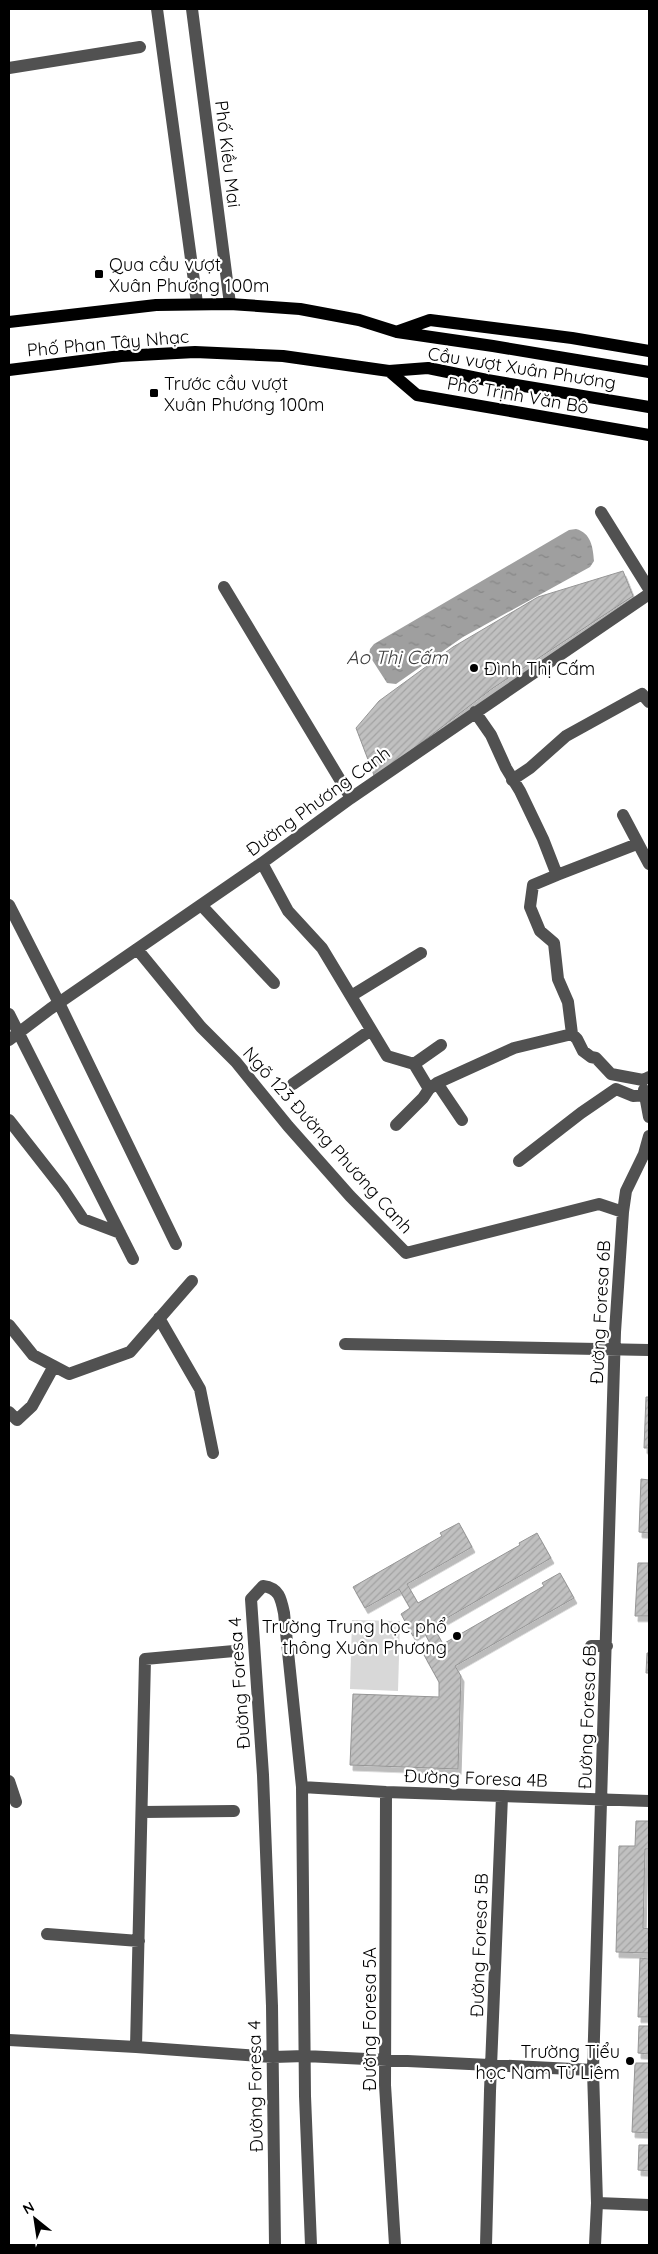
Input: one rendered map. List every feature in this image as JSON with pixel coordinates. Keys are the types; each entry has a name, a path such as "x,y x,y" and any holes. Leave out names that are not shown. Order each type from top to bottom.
{"main road":[{"name":"Phố Phan Tây Nhạc","path":"9,322 156,305 197,303 300,309 360,320 397,332"},
{"path":"397,332 430,320 572,338 649,351"},
{"name":"Cầu vượt Xuân Phương","path":"397,332 649,372"},
{"name":"Phố Phan Tây Nhạc","path":"9,370 121,356 195,352 283,356 389,371"},
{"name":"Cầu vượt Xuân Phương","path":"389,371 428,368 487,380 649,407"},
{"name":"Phố Trịnh Văn Bô","path":"389,371 418,395 649,435"}],"street":[{"path":"157,9 197,303"},
{"name":"Phố Kiều Mai","path":"192,9 230,304"},
{"path":"9,68 140,47"},
{"path":"601,512 649,589"},
{"path":"224,587 350,798"},
{"name":"Đường Phương Canh","path":"14,1036 262,863 350,798 649,594"},
{"path":"512,780 530,768 566,736 642,694 649,702"},
{"path":"475,712 491,735 543,839 557,875"},
{"path":"623,816 649,864"},
{"path":"612,1091 610,1074 596,1058 583,1051 572,1034 568,1002 558,979 554,943 540,931 530,907 533,885 637,844"},
{"path":"262,863 288,911 322,948 387,1056 414,1064 462,1120"},
{"path":"9,905 59,1003 176,1244"},
{"path":"201,905 274,983"},
{"name":"Ngõ 123 Đường Phương Canh","path":"137,950 200,1027 236,1062 288,1126 350,1196 406,1253 598,1204 623,1212"},
{"path":"351,996 421,953"},
{"path":"9,1014 14,1036 133,1259"},
{"path":"293,1084 370,1030"},
{"path":"396,1125 433,1086 514,1048 572,1034"},
{"path":"414,1064 441,1045"},
{"path":"610,1074 646,1078 649,1117"},
{"path":"519,1161 612,1091 616,1089 632,1096 647,1096"},
{"path":"9,1120 63,1189 83,1220 120,1233"},
{"name":"Đường Foresa 6B","path":"596,2245 597,2203 593,2070 607,1646 614,1350 626,1191 647,1156 649,1136"},
{"path":"9,1325 33,1355 68,1374 130,1352 192,1281"},
{"path":"159,1318 200,1389 213,1452"},
{"path":"345,1344 649,1350"},
{"path":"9,1412 17,1420 32,1406 54,1366"},
{"name":"Đường Foresa 4","path":"276,2245 272,2096 273,2057 263,1775 250,1599 262,1586 275,1589 280,1596 284,1613 302,1786 305,2056 311,2245"},
{"path":"591,1646 607,1646"},
{"path":"136,2047 146,1659 234,1651"},
{"path":"9,1781 16,1802"},
{"name":"Đường Foresa 4B","path":"302,1786 386,1792 649,1801"},
{"name":"Đường Foresa 5A","path":"386,1792 386,2060 394,2245"},
{"name":"Đường Foresa 5B","path":"486,2245 502,1796"},
{"path":"143,1812 234,1811"},
{"path":"47,1934 139,1941"},
{"path":"9,2040 273,2057 305,2056 593,2070"},
{"path":"597,2203 649,2205"}],"shaded area":[{"path":"352,1620 400,1621 398,1691 350,1689"}],"water":[{"name":"Ao Thị Cấm","path":"576,529 585,534 590,541 594,561 590,567 463,637 396,684 387,683 369,655 370,649 374,644 569,530"}],"building":[{"name":"Đình Thị Cấm","path":"623,571 633,596 493,688 375,778 356,728 379,701 453,647 538,597"},
{"path":"646,1397 649,1397 649,1448 644,1448"},
{"path":"641,1479 649,1480 649,1533 639,1532"},
{"path":"459,1523 472,1547 407,1584 418,1603 520,1545 519,1543 537,1533 551,1558 433,1626 443,1644 544,1586 542,1583 560,1573 574,1598 455,1666 461,1676 458,1769 350,1765 353,1694 439,1697 439,1682 424,1655 433,1649 423,1630 413,1636 401,1614 410,1608 399,1589 365,1608 353,1587 442,1536 440,1533"},
{"path":"638,1563 649,1563 649,1616 635,1616"},
{"path":"647,1653 649,1653 649,1673 646,1673"},
{"path":"636,1821 649,1821 649,1849 645,1849 643,1928 649,1929 649,1953 616,1952 619,1846 635,1846"},
{"path":"640,1958 649,1959 649,2017 638,2017"},
{"path":"639,2026 649,2026 649,2054 638,2053"},
{"path":"635,2063 649,2063 649,2133 632,2132"},
{"path":"639,2145 649,2145 649,2171 638,2170"}],"place":[{"name":"Qua cầu vượt Xuân Phương 100m","path":"99,274"},
{"name":"Trước cầu vượt Xuân Phương 100m","path":"154,393"},
{"name":"Đình Thị Cấm","path":"474,668"},
{"name":"Trường Trung học phổ thông Xuân Phương","path":"457,1636"},
{"name":"Trường Tiểu học Nam Từ Liêm","path":"630,2061"}]}
